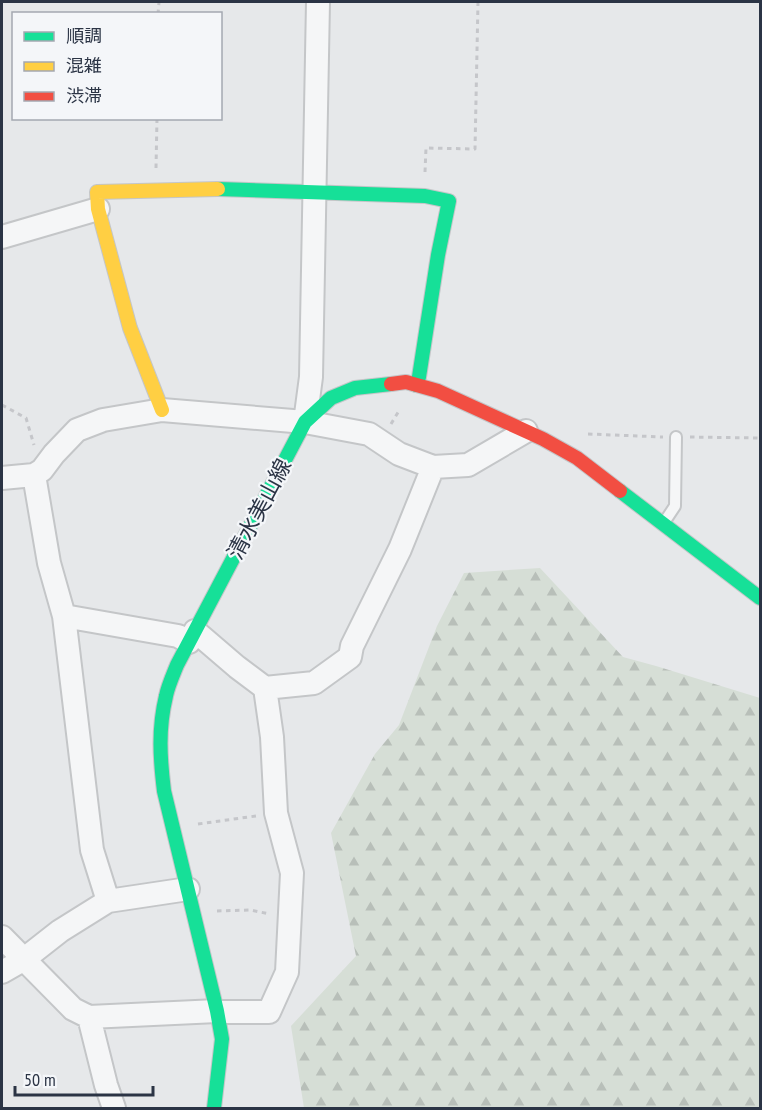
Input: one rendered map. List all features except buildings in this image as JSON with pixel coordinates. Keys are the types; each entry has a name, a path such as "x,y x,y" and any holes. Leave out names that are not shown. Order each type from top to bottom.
{"main road":[{"path":"162,410 130,328 98,209 97,192 216,189 425,196 448,201 416,385"},
{"name":"清水美山線","path":"214,1108 222,1039 220,1012 164,791 160,758 161,728 166,694 177,665 305,422 331,398 355,388 405,382 438,391 543,439 577,458 760,598"}],"street":[{"path":"305,422 311,377 318,2"},
{"path":"2,237 98,209"},
{"path":"2,478 38,472 77,430 103,420 162,410 305,422 369,434 399,454 434,467 468,465 526,431"},
{"path":"64,616 178,636 192,636 265,688 314,683 350,657 352,646 400,549 434,467"},
{"path":"38,472 49,562 64,616 92,850 108,901"},
{"path":"2,938 73,1009 89,1017 269,1012 287,972 292,873 276,813 272,737 265,688"},
{"path":"2,972 108,901 188,889"},
{"path":"89,1017 114,1108"}],"lane":[{"path":"662,524 675,506 676,437"}],"path":[{"path":"425,196 426,148 475,149 478,2"},
{"path":"156,190 157,120"},
{"path":"380,441 416,385"},
{"path":"2,405 26,418 38,472"},
{"path":"587,434 760,438"},
{"path":"195,824 276,813"},
{"path":"212,911 250,910 290,918"}],"green space":[{"path":"540,568 623,657 760,698 760,1108 304,1108 291,1026 356,956 331,833 375,754 399,725 437,626 464,573"}],"traffic: fast":[{"path":"218,189 425,196 449,201 416,385"},
{"path":"214,1108 222,1039 164,791 161,755 163,708 177,665 305,422 331,398 355,388 391,384"},
{"path":"620,491 760,598"}],"traffic: slow":[{"path":"162,410 130,328 98,209 97,192 218,189"}],"traffic: jam":[{"path":"391,384 406,382 438,391 543,439 577,458 620,491"}]}
